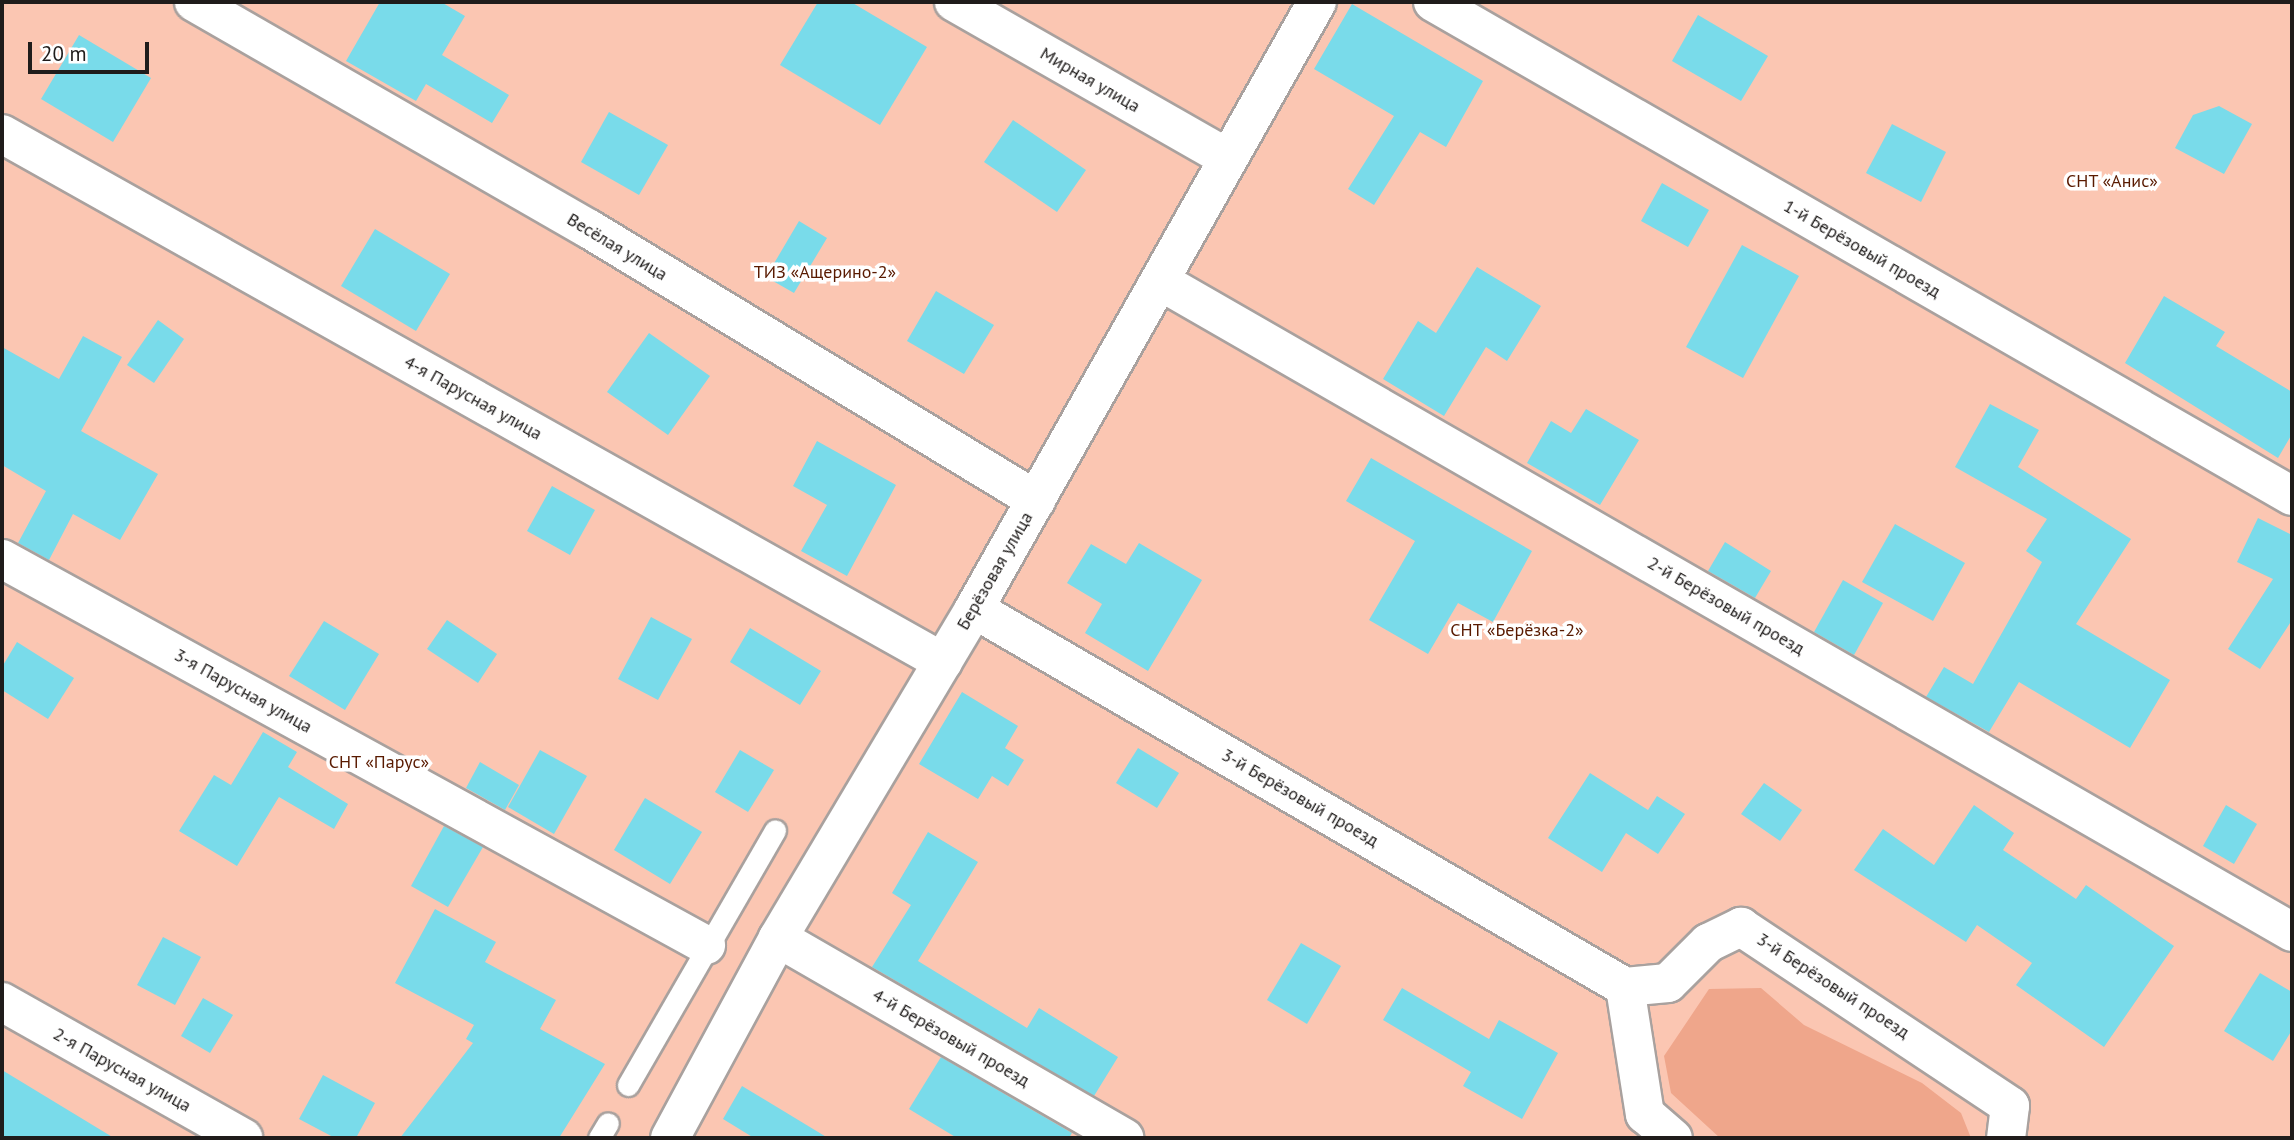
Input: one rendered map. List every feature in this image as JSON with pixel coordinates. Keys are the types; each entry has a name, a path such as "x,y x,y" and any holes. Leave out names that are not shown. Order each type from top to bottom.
{"street":[{"name":"Весёлая улица","path":"194,2 589,229 1036,500"},
{"name":"Мирная улица","path":"954,2 1227,158"},
{"name":"Берёзовая улица","path":"670,1138 778,938 974,609 1317,2"},
{"name":"1-й Берёзовый проезд","path":"1433,2 2292,496"},
{"name":"4-я Парусная улица","path":"2,134 943,662"},
{"name":"2-й Берёзовый проезд","path":"1160,281 2292,932"},
{"name":"3-я Парусная улица","path":"2,559 706,945"},
{"name":"3-й Берёзовый проезд","path":"974,609 1625,987 1668,983 1709,943 1741,926 2010,1106 2006,1138"},
{"name":"4-й Берёзовый проезд","path":"778,938 1125,1138"},
{"path":"1625,987 1646,1114 1673,1138"},
{"name":"2-я Парусная улица","path":"2,1002 243,1138"}],"lane":[{"path":"628,1084 706,945 775,830"}],"green space":[{"path":"2,2 2292,2 2292,1138 2,1138"}],"shaded area":[{"path":"1761,988 1804,1025 1922,1083 1961,1113 1971,1138 1720,1138 1671,1093 1664,1056 1709,989"}],"building":[{"path":"380,2 441,2 465,16 442,55 509,95 492,123 426,84 416,101 346,61"},
{"path":"818,2 851,2 927,47 880,125 780,65"},
{"path":"1352,4 1483,81 1446,147 1420,132 1374,205 1348,189 1394,116 1314,69"},
{"path":"1698,15 1768,56 1741,101 1672,61"},
{"path":"79,35 151,78 113,142 41,99"},
{"path":"2219,106 2252,124 2224,174 2175,148 2193,115"},
{"path":"609,112 668,145 639,195 581,162"},
{"path":"1013,120 1086,170 1057,212 984,162"},
{"path":"1892,124 1946,152 1921,202 1866,173"},
{"path":"1662,183 1709,210 1688,247 1641,221"},
{"path":"799,221 827,238 794,293 766,277"},
{"path":"375,229 450,274 416,331 341,286"},
{"path":"1742,245 1799,276 1743,378 1686,347"},
{"path":"1477,267 1541,306 1507,361 1486,347 1444,416 1383,379 1418,321 1436,333"},
{"path":"936,291 994,325 964,374 907,341"},
{"path":"2164,296 2225,332 2216,346 2292,392 2292,434 2278,458 2125,363"},
{"path":"158,320 184,339 154,383 127,365"},
{"path":"649,333 710,376 668,435 607,392"},
{"path":"83,336 122,357 81,431 158,474 120,540 73,514 49,560 18,543 46,491 2,465 2,347 59,379"},
{"path":"1990,404 2039,430 2018,467 2131,539 2076,624 2170,680 2130,748 2019,682 1989,732 1926,697 1944,667 1973,684 2042,562 2026,551 2047,519 1955,467"},
{"path":"1586,409 1639,440 1600,505 1527,463 1551,421 1571,433"},
{"path":"817,441 896,485 847,576 801,551 827,505 793,486"},
{"path":"1371,458 1532,551 1493,622 1458,603 1428,654 1369,620 1415,541 1346,501"},
{"path":"552,486 595,510 570,555 527,531"},
{"path":"2258,518 2292,535 2292,620 2260,669 2228,649 2273,579 2237,562"},
{"path":"1895,524 1965,563 1933,621 1862,582"},
{"path":"1725,542 1771,571 1755,598 1708,571"},
{"path":"1139,543 1202,580 1148,671 1085,633 1102,604 1067,583 1091,544 1126,564"},
{"path":"1843,580 1883,603 1854,655 1814,632"},
{"path":"651,617 692,639 658,700 618,679"},
{"path":"447,620 497,654 478,683 427,649"},
{"path":"324,621 379,654 345,710 289,676"},
{"path":"750,628 821,671 800,705 730,662"},
{"path":"17,642 74,678 48,719 2,690 2,667"},
{"path":"962,692 1018,726 1005,748 1024,760 1008,786 992,776 978,799 919,764"},
{"path":"263,732 297,752 288,767 348,804 334,829 279,797 237,866 179,831 214,775 231,785"},
{"path":"1138,748 1179,773 1157,808 1116,783"},
{"path":"540,750 587,776 554,834 508,807"},
{"path":"740,750 774,770 748,812 715,792"},
{"path":"480,762 519,785 505,810 466,788"},
{"path":"1590,773 1648,810 1657,796 1685,814 1658,854 1626,833 1602,872 1548,838"},
{"path":"1764,783 1802,810 1780,841 1741,814"},
{"path":"645,798 702,832 670,884 614,850"},
{"path":"1974,805 2014,833 2003,850 2076,899 2086,885 2174,946 2104,1047 2016,985 2032,963 1977,925 1966,942 1854,870 1883,829 1934,865"},
{"path":"2226,805 2257,824 2234,864 2203,846"},
{"path":"444,826 483,847 448,907 411,886"},
{"path":"928,832 978,862 918,961 1027,1028 1039,1008 1118,1057 1094,1096 872,967 911,905 892,893"},
{"path":"435,909 496,942 485,962 556,1000 540,1029 605,1064 559,1138 400,1138 473,1043 466,1039 474,1025 395,983"},
{"path":"163,937 201,957 175,1005 137,985"},
{"path":"1301,943 1341,966 1307,1024 1267,1000"},
{"path":"2260,973 2292,992 2292,1030 2273,1061 2224,1031"},
{"path":"1402,988 1489,1039 1499,1020 1558,1053 1522,1119 1463,1086 1471,1072 1383,1020"},
{"path":"203,998 233,1015 210,1053 181,1036"},
{"path":"941,1057 1072,1133 1069,1138 957,1138 909,1109"},
{"path":"2,1070 114,1138 2,1138"},
{"path":"323,1075 375,1103 356,1138 335,1138 299,1119"},
{"path":"742,1086 828,1138 754,1138 723,1119"}],"park label":[{"name":"СНТ «Анис»","path":"2112,181"},
{"name":"ТИЗ «Ащерино-2»","path":"825,272"},
{"name":"СНТ «Берёзка-2»","path":"1517,630"},
{"name":"СНТ «Парус»","path":"379,762"}]}
